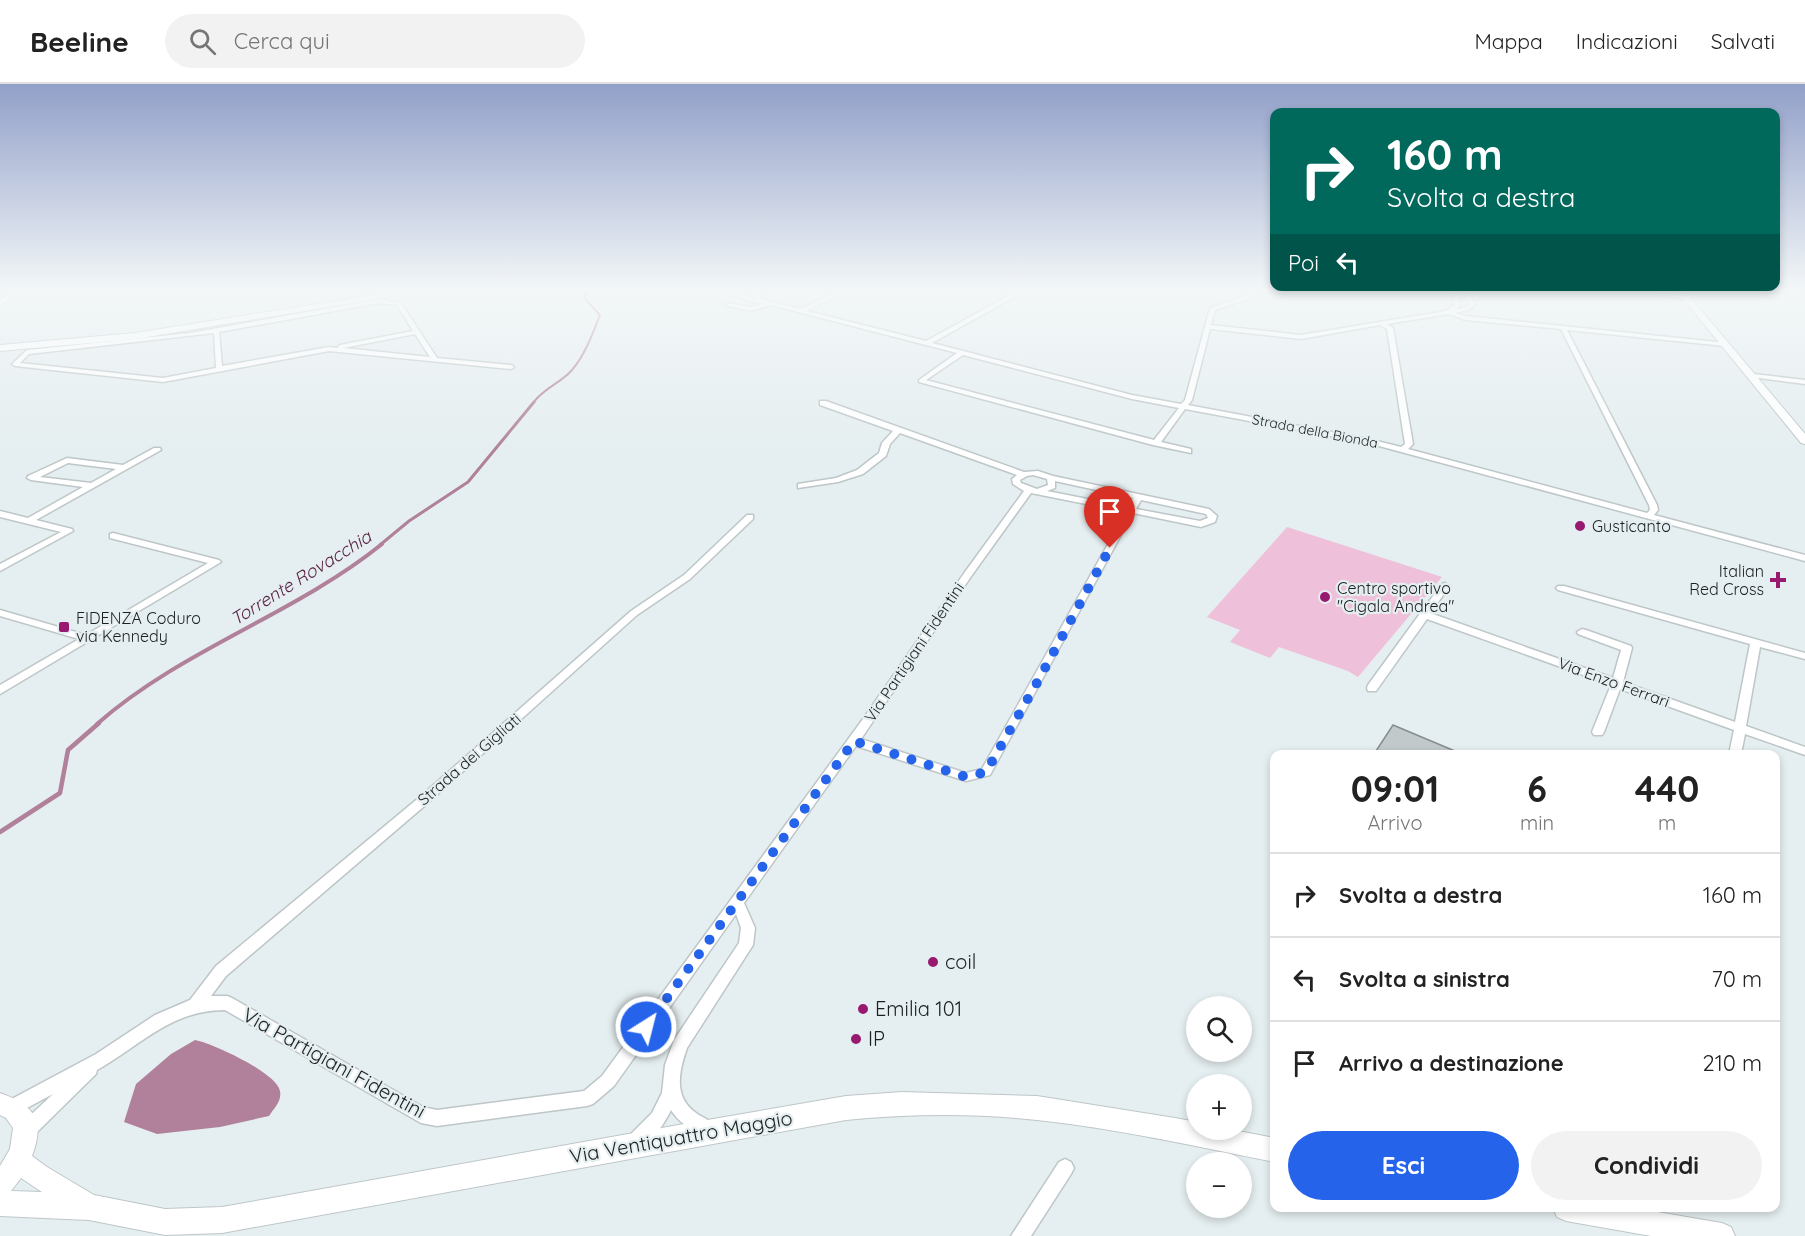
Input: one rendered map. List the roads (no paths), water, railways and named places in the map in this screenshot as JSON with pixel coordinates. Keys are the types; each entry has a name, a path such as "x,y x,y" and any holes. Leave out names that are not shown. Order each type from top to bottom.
{"street":[{"path":"0,348 48,344"},
{"path":"95,344 27,352 15,364 163,380 356,344"},
{"path":"218,344 219,369"},
{"path":"425,344 435,360"},
{"name":"Strada della Bionda","path":"930,344 1132,397 1345,435 1805,558"},
{"path":"1156,443 1185,407 1203,344"},
{"path":"1393,344 1409,444 1403,450"},
{"path":"1571,344 1653,505 1654,510 1648,517"},
{"path":"1725,344 1805,441"},
{"path":"329,349 511,367"},
{"path":"963,352 921,381 1188,451"},
{"path":"1753,376 1805,382"},
{"path":"823,403 1022,474 1038,473 1051,478 1209,512 1213,516 1212,520 1201,524 1034,490 1017,484 1016,479 1022,474"},
{"path":"801,486 838,480 860,472 883,454 886,443 898,430"},
{"path":"29,521 157,450"},
{"path":"91,486 31,478 67,460 124,468"},
{"name":"Via Partigiani Fidentini","path":"6,1106 102,1059 151,1025 178,1011 214,1002 227,1004 421,1114 437,1118 573,1101 595,1093 608,1081 1034,490 1052,486 1051,478"},
{"path":"854,741 966,777 986,772 1138,497"},
{"path":"0,514 69,531 0,568"},
{"name":"Strada dei Gigliati","path":"194,1006 221,971 425,799 634,614 687,577 750,517"},
{"path":"0,690 216,562 113,536"},
{"path":"1372,688 1445,586"},
{"path":"1562,588 1805,656"},
{"path":"0,613 87,638"},
{"name":"Via Enzo Ferrari","path":"1423,614 1805,751"},
{"path":"1582,632 1627,648 1617,683 1598,732"},
{"path":"1737,750 1756,642"},
{"path":"630,1147 658,1119 672,1083 680,1045 749,938 745,915 736,902"},
{"name":"Via Partigiani Fidentini","path":"26,1131 102,1059"},
{"path":"672,1083 676,1106 684,1115 712,1131"},
{"name":"Via Ventiquattro Maggio","path":"0,1203 89,1207 165,1222 222,1220 846,1108 919,1103 1037,1108 1175,1130 1270,1149"},
{"path":"0,1185 18,1160 26,1131 24,1121 6,1106"},
{"name":"Via Ventiquattro Maggio","path":"18,1160 89,1207"},
{"path":"1020,1236 1065,1167"},
{"path":"1588,1212 1722,1236"}],"waterway":[{"name":"Torrente Rovacchia","path":"534,402 568,374 577,364 588,344"},
{"name":"Torrente Rovacchia","path":"380,545 409,521 468,482 534,402"},
{"name":"Torrente Rovacchia","path":"97,724 165,674 312,592 382,544"},
{"name":"Torrente Rovacchia","path":"0,832 60,793 68,750 99,723"}],"place":[{"name":"Gusticanto","path":"1580,526"},
{"name":"Italian Red Cross","path":"1778,580"},
{"name":"Centro sportivo \"Cigala Andrea\"","path":"1325,597"},
{"name":"FIDENZA Coduro via Kennedy","path":"64,627"},
{"name":"coil","path":"933,962"},
{"name":"Emilia 101","path":"863,1009"},
{"name":"IP","path":"856,1039"}]}
